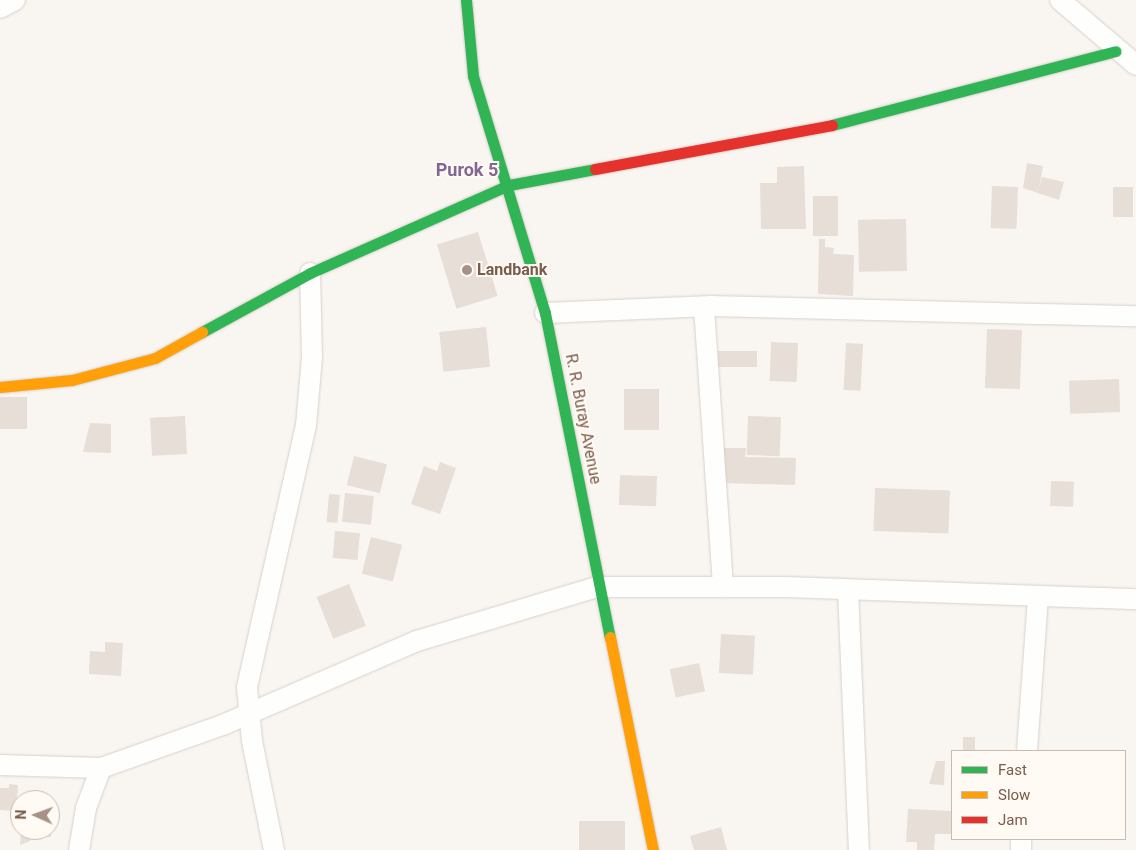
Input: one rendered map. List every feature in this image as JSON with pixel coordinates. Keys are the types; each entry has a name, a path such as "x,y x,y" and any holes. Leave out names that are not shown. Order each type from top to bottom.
{"street":[{"path":"0,8 15,0"},
{"name":"R. R. Buray Avenue","path":"466,0 473,76 509,185 545,313 597,587 653,850"},
{"path":"1060,0 1116,51 1136,65"},
{"path":"0,387 72,380 155,358 310,273 472,205 509,185 832,125 1116,51"},
{"path":"274,850 248,712 254,647 306,426 312,358 310,273"},
{"path":"545,313 704,306 1136,316"},
{"path":"704,306 723,587"},
{"path":"0,765 101,768 248,712 417,641 597,587 723,587 1136,599"},
{"path":"848,590 860,850"},
{"path":"1027,750 1038,596"},
{"path":"79,850 86,808 101,768"}],"building":[{"path":"1027,163 1043,166 1039,189 1042,177 1064,182 1059,200 1023,188"},
{"path":"804,166 806,229 761,229 760,183 777,183 777,167"},
{"path":"992,186 1018,187 1017,229 991,228"},
{"path":"1113,187 1133,187 1133,217 1113,217"},
{"path":"813,196 838,196 838,236 813,236"},
{"path":"906,219 907,271 859,272 858,220"},
{"name":"Landbank","path":"478,232 498,296 456,309 437,245"},
{"path":"819,239 825,239 825,247 834,248 833,254 854,255 853,296 818,294"},
{"path":"486,327 490,367 443,372 439,332"},
{"path":"987,329 1022,330 1020,389 985,388"},
{"path":"771,342 798,343 797,382 770,381"},
{"path":"846,343 863,344 861,391 844,390"},
{"path":"718,351 757,351 757,367 718,367"},
{"path":"1119,379 1120,412 1070,414 1069,381"},
{"path":"624,389 659,389 659,430 624,430"},
{"path":"0,397 27,397 27,429 0,429"},
{"path":"185,416 187,454 152,456 150,418"},
{"path":"748,416 781,417 780,456 747,455"},
{"path":"90,423 111,424 111,453 83,452"},
{"path":"724,448 746,448 745,457 796,458 795,485 723,483"},
{"path":"354,456 387,464 380,493 347,485"},
{"path":"440,462 456,468 440,514 411,504 424,466 437,471"},
{"path":"620,475 657,476 656,506 619,505"},
{"path":"1051,481 1074,482 1073,507 1050,506"},
{"path":"875,488 950,491 948,534 873,531"},
{"path":"345,493 374,496 371,525 342,522"},
{"path":"329,494 340,495 338,523 327,522"},
{"path":"335,531 360,533 358,560 333,558"},
{"path":"371,537 402,545 393,582 362,574"},
{"path":"349,584 366,626 333,639 317,597"},
{"path":"721,634 755,636 753,675 719,673"},
{"path":"105,642 123,643 121,676 89,674 90,651 105,652"},
{"path":"699,663 705,691 676,698 670,669"},
{"path":"963,737 975,737 975,750 963,750"},
{"path":"936,761 945,761 944,785 929,784"},
{"path":"9,784 18,785 18,790 10,790 10,811 0,810 0,788 9,788"},
{"path":"908,809 951,811 951,834 935,834 934,850 917,850 917,842 906,842"},
{"path":"579,821 625,821 625,850 579,850"},
{"path":"721,827 727,850 694,850 690,836"},
{"path":"20,840 30,840 30,841 20,845"}],"traffic: fast":[{"path":"466,0 473,76 545,313 610,637"},
{"path":"832,125 1116,51"},
{"path":"202,332 310,273 509,185 595,169"}],"traffic: slow":[{"path":"0,387 72,380 155,358 202,332"},
{"path":"610,637 653,850"}],"traffic: jam":[{"path":"595,169 832,125"}],"place":[{"name":"Landbank","path":"467,270"}],"district":[{"name":"Purok 5","path":"467,170"}]}
